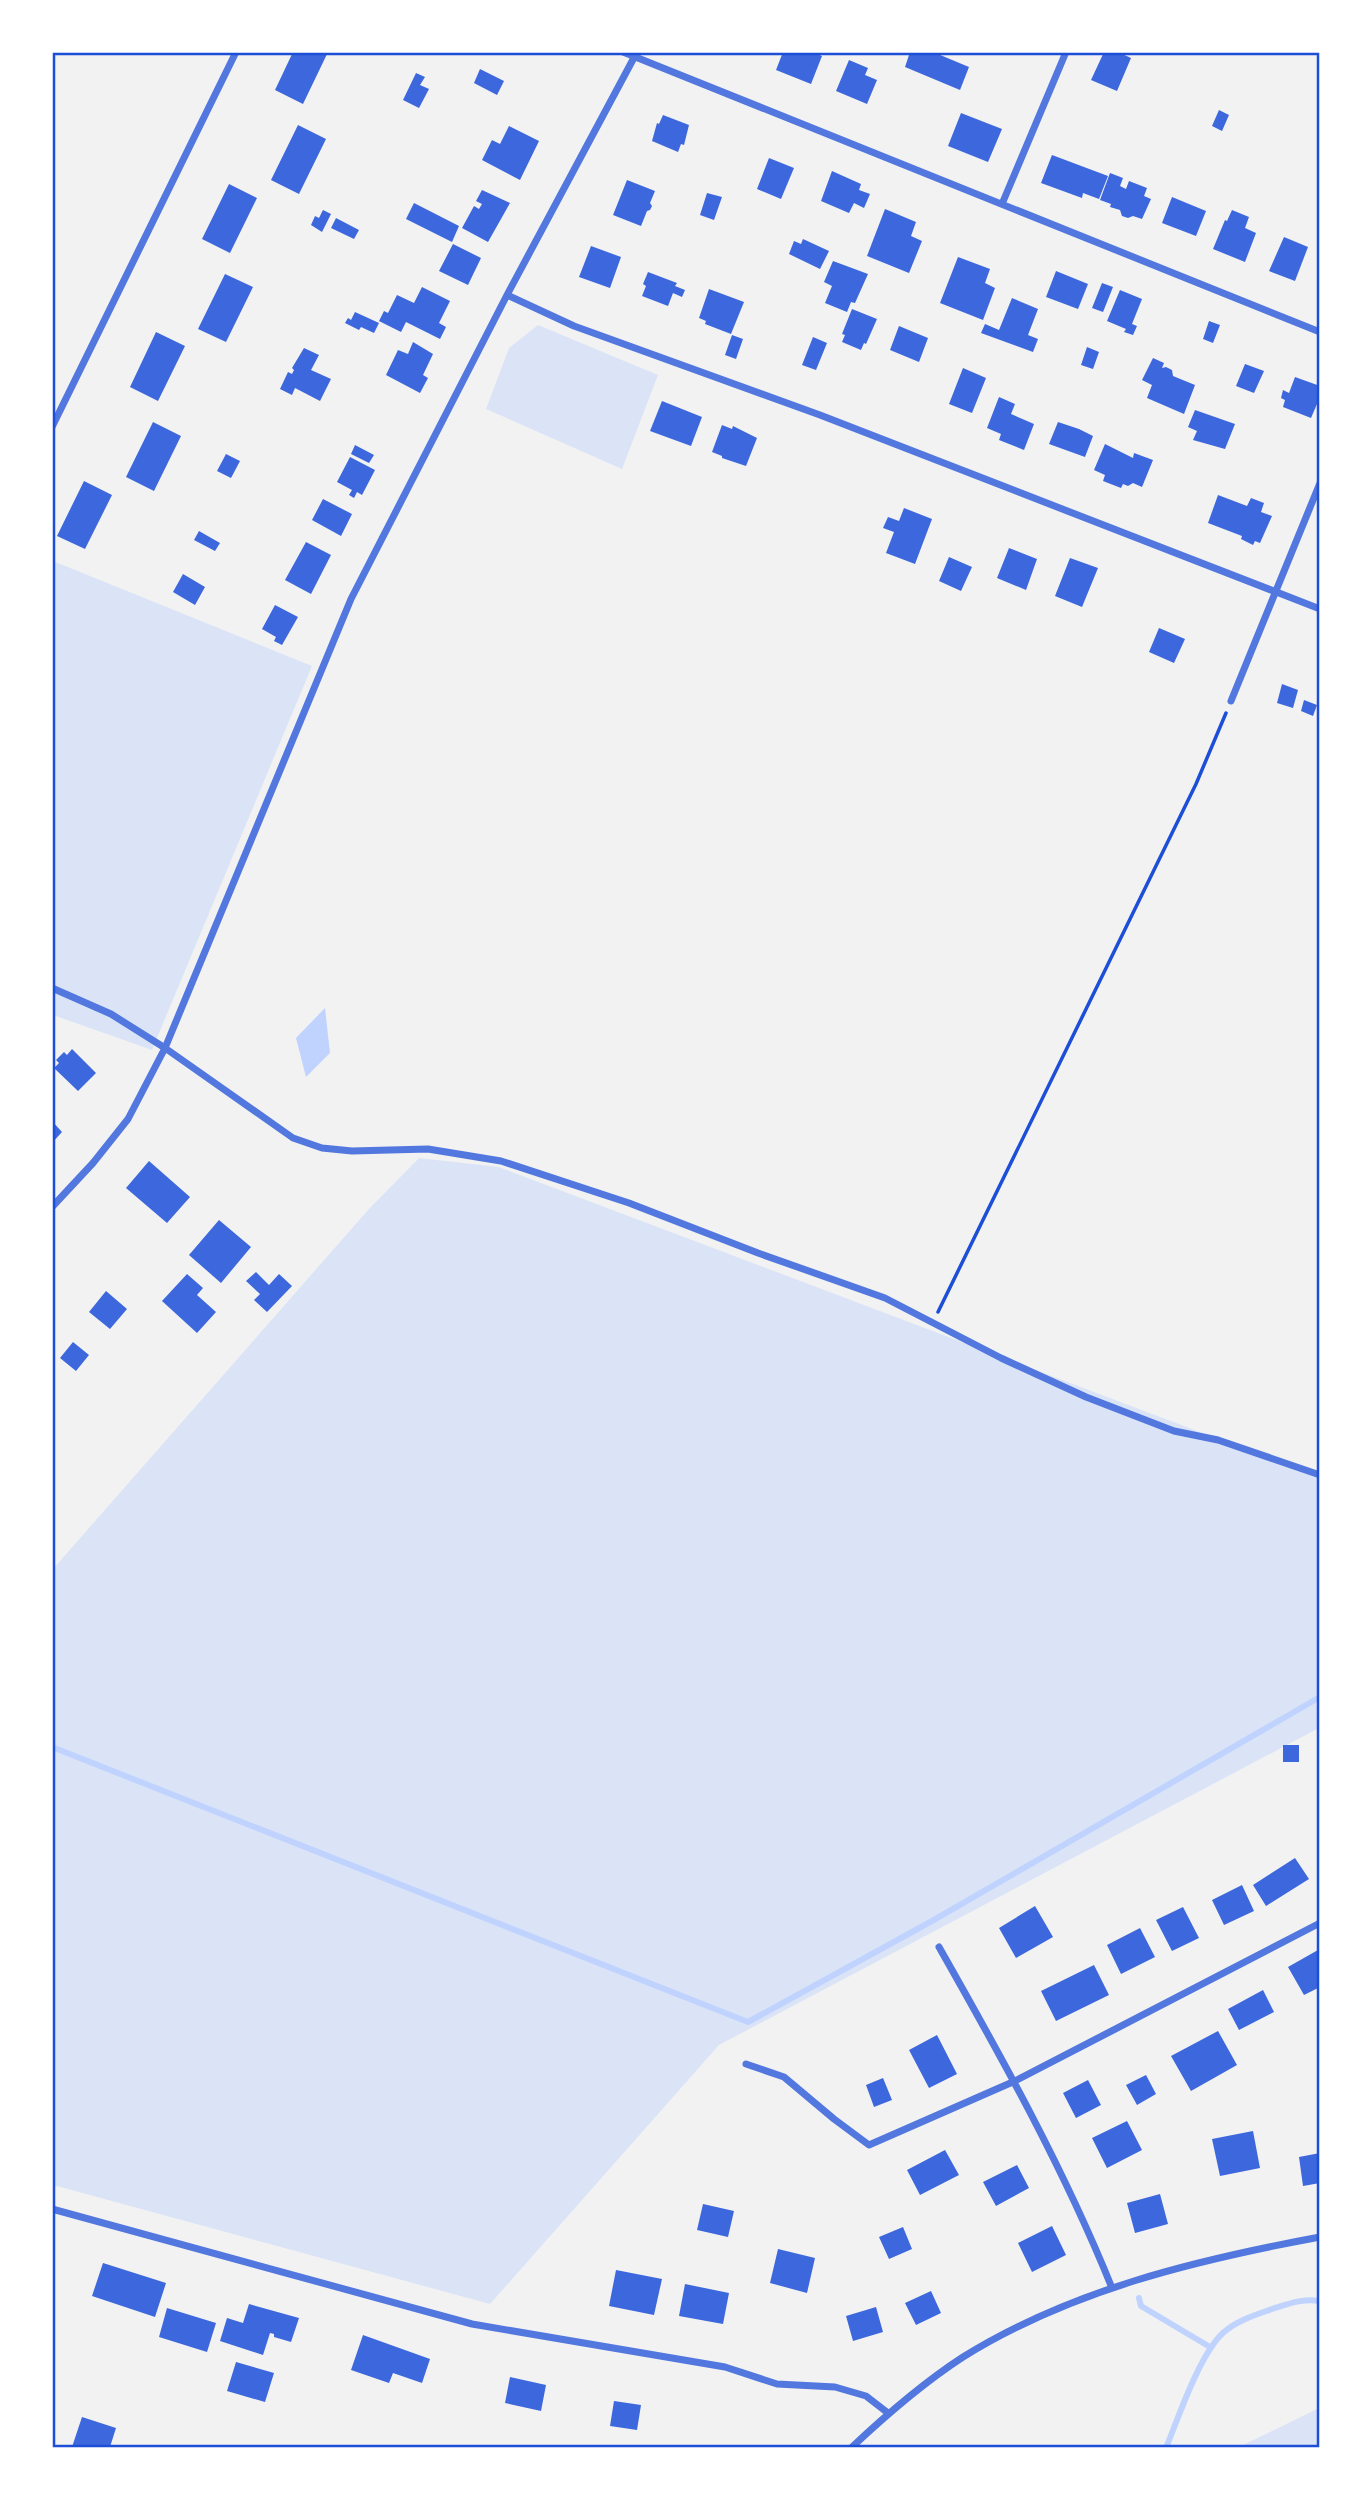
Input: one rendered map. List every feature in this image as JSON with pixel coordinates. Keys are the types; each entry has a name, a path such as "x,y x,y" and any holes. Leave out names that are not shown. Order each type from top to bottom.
{"street":[{"path":"52,428 236,52"},
{"path":"623,52 1320,332"},
{"path":"1002,204 1066,52"},
{"path":"52,1207 93,1163 128,1119 165,1048 351,599 507,295 636,55"},
{"path":"507,295 574,326 833,420 1320,610"},
{"path":"1231,702 1320,483"},
{"path":"52,988 111,1014 165,1048 293,1138 322,1148 428,1149 501,1161 629,1203 884,1298 1001,1358 1086,1397 1174,1431 1218,1440 1320,1475"},
{"path":"746,2064 784,2077 869,2145 1015,2081 1320,1923"},
{"path":"939,1947 1015,2081 1067,2184 1112,2288"},
{"path":"52,2209 472,2323 725,2367 777,2384 835,2387 866,2396 888,2413"},
{"path":"851,2448 888,2413 961,2358 1054,2310 1187,2264 1320,2237"}],"path":[{"path":"933,1323 1196,784 1231,702"}],"shaded area":[{"path":"538,325 658,375 622,469 486,409 509,348"},
{"path":"53,561 312,666 152,1050 53,1015"},
{"path":"419,1158 499,1167 1319,1477 1319,1728 719,2045 490,2304 53,2185 53,1569 368,1210"},
{"path":"1319,2408 1319,2447 1239,2447"}],"water":[{"path":"325,1008 330,1053 306,1077 296,1038"}],"building":[{"path":"293,52 328,52 303,104 275,90"},
{"path":"783,52 813,52 822,56 811,84 776,70"},
{"path":"910,52 933,52 969,67 960,90 905,67"},
{"path":"1104,52 1118,52 1131,58 1117,91 1091,80"},
{"path":"849,60 868,68 865,75 877,80 867,104 836,91"},
{"path":"480,69 504,81 497,95 474,83"},
{"path":"416,73 425,77 420,85 429,89 419,108 403,100"},
{"path":"1219,110 1229,115 1222,131 1212,126"},
{"path":"961,113 1002,129 988,162 948,146"},
{"path":"663,115 689,125 684,145 681,144 678,152 652,141 657,123 659,124"},
{"path":"298,125 326,139 299,194 271,180"},
{"path":"509,126 539,141 520,180 482,160 492,140 500,144"},
{"path":"1052,155 1108,176 1099,199 1083,193 1082,198 1041,183"},
{"path":"769,158 794,168 781,199 757,189"},
{"path":"832,171 861,184 859,190 870,194 864,208 854,203 849,213 821,201"},
{"path":"1110,173 1123,178 1120,186 1126,189 1129,181 1147,188 1144,196 1151,199 1142,219 1122,216 1120,210 1100,200"},
{"path":"627,180 655,191 650,203 652,206 641,226 613,215"},
{"path":"229,184 257,198 230,253 202,239"},
{"path":"482,190 510,203 488,242 462,228 474,206 479,209 482,204 476,201"},
{"path":"707,193 722,197 714,220 700,215"},
{"path":"1172,197 1206,211 1196,236 1162,223"},
{"path":"414,203 459,226 452,242 406,219"},
{"path":"885,209 916,222 911,236 922,241 909,273 867,256"},
{"path":"323,210 331,214 322,232 311,225 315,216 319,218"},
{"path":"1232,210 1249,217 1245,228 1256,233 1245,262 1213,249"},
{"path":"336,218 359,230 354,239 331,228"},
{"path":"1284,237 1308,247 1295,281 1269,271"},
{"path":"803,239 829,251 820,269 789,254 794,241 801,244"},
{"path":"453,244 481,258 468,285 439,271"},
{"path":"591,246 621,257 610,288 579,277"},
{"path":"958,257 990,269 985,283 995,288 983,320 940,303"},
{"path":"833,261 868,274 855,303 851,302 847,312 825,303 832,286 824,282"},
{"path":"1056,271 1088,284 1078,309 1046,297"},
{"path":"648,272 677,283 675,286 685,290 682,297 673,293 668,306 642,296"},
{"path":"225,274 253,287 226,342 198,329"},
{"path":"1102,283 1113,287 1103,312 1092,308"},
{"path":"422,287 450,301 439,323 446,327 440,339 406,322 401,332 379,321 384,311 388,313 397,295 414,303"},
{"path":"709,289 744,302 731,334 705,324 706,321 699,318"},
{"path":"1120,290 1142,299 1132,324 1137,326 1133,335 1107,321"},
{"path":"1012,298 1038,309 1028,335 1038,339 1033,352 981,333 985,324 999,330"},
{"path":"852,309 877,319 861,350 842,342 845,335 842,334"},
{"path":"355,312 379,323 374,333 345,323 348,318 351,320"},
{"path":"1209,321 1220,325 1213,343 1203,339"},
{"path":"899,326 928,338 919,362 890,350"},
{"path":"156,332 185,346 158,401 130,387"},
{"path":"732,335 743,339 736,359 725,355"},
{"path":"813,337 827,343 816,370 802,365"},
{"path":"413,342 433,354 423,375 428,378 420,393 386,375 398,350 408,354"},
{"path":"1087,347 1099,352 1093,369 1081,365"},
{"path":"304,348 319,355 311,370 331,379 320,401 295,388 292,395 280,389 288,372 292,374 292,368"},
{"path":"1153,358 1164,363 1162,368 1172,370 1173,376 1195,385 1184,414 1147,398 1152,385 1142,380"},
{"path":"1245,364 1264,371 1254,393 1236,386"},
{"path":"963,368 986,378 972,413 949,404"},
{"path":"1295,377 1320,386 1320,397 1311,418 1283,407 1283,390 1289,393"},
{"path":"999,397 1015,404 1011,414 1034,424 1024,450 999,440 1001,434 987,428"},
{"path":"662,401 702,417 691,446 650,431"},
{"path":"1195,410 1235,424 1225,449 1193,440 1197,431 1188,427"},
{"path":"153,422 181,436 154,491 126,477"},
{"path":"1058,422 1093,436 1085,457 1049,444"},
{"path":"722,425 732,429 733,426 757,438 746,466 712,452"},
{"path":"1105,444 1133,458 1134,453 1153,460 1142,487 1133,483 1128,486 1123,484 1121,488 1103,481 1105,475 1094,470"},
{"path":"355,445 374,455 369,463 351,454"},
{"path":"226,454 240,461 231,478 217,471"},
{"path":"350,457 375,470 362,495 357,492 354,498 349,495 352,490 337,482"},
{"path":"84,481 112,495 85,549 57,536"},
{"path":"1218,495 1247,506 1251,498 1264,503 1261,512 1272,516 1260,543 1255,541 1253,545 1241,539 1242,536 1208,523"},
{"path":"323,499 352,514 341,536 312,520"},
{"path":"904,508 932,519 915,564 886,553 894,532 883,528 888,517 899,521"},
{"path":"199,531 220,543 215,551 194,540"},
{"path":"306,542 331,555 311,594 285,580"},
{"path":"1009,548 1037,559 1026,590 997,578"},
{"path":"949,557 972,567 961,591 939,581"},
{"path":"1070,558 1098,568 1082,607 1055,596"},
{"path":"183,574 205,587 195,605 173,592"},
{"path":"275,605 298,617 282,645 274,641 276,637 262,629"},
{"path":"1159,628 1185,639 1174,663 1149,652"},
{"path":"1282,684 1298,690 1293,708 1277,703"},
{"path":"1304,700 1317,705 1313,716 1301,711"},
{"path":"72,1049 96,1073 78,1091 54,1068 59,1063 56,1060 64,1052 67,1055"},
{"path":"52,1121 62,1132 52,1143"},
{"path":"149,1161 190,1197 167,1223 126,1188"},
{"path":"219,1220 251,1247 221,1283 189,1255"},
{"path":"256,1272 269,1285 279,1274 292,1286 267,1312 254,1300 260,1294 246,1281"},
{"path":"187,1274 203,1288 197,1295 216,1312 197,1333 162,1301"},
{"path":"106,1291 127,1309 110,1329 89,1312"},
{"path":"73,1342 89,1355 76,1371 60,1358"},
{"path":"1283,1745 1299,1745 1299,1762 1283,1762"},
{"path":"1295,1858 1309,1879 1266,1906 1253,1885"},
{"path":"1242,1885 1254,1911 1224,1925 1212,1900"},
{"path":"1035,1906 1053,1937 1016,1958 999,1928"},
{"path":"1183,1907 1199,1938 1172,1951 1156,1920"},
{"path":"1140,1928 1155,1957 1121,1974 1107,1945"},
{"path":"1318,1950 1320,1987 1304,1995 1288,1967"},
{"path":"1094,1965 1109,1995 1056,2021 1041,1991"},
{"path":"1263,1990 1274,2012 1239,2030 1228,2009"},
{"path":"1218,2031 1237,2065 1191,2091 1171,2056"},
{"path":"937,2035 957,2074 929,2088 909,2050"},
{"path":"1146,2075 1156,2094 1137,2105 1126,2085"},
{"path":"883,2078 892,2100 874,2107 866,2085"},
{"path":"1088,2080 1101,2105 1076,2118 1063,2093"},
{"path":"1127,2121 1142,2150 1107,2168 1092,2138"},
{"path":"1253,2131 1260,2168 1220,2176 1212,2139"},
{"path":"945,2150 959,2175 920,2195 907,2170"},
{"path":"1320,2153 1320,2183 1303,2186 1299,2157"},
{"path":"1017,2165 1029,2188 996,2206 983,2182"},
{"path":"1160,2194 1168,2224 1135,2233 1127,2203"},
{"path":"703,2204 734,2211 728,2237 697,2230"},
{"path":"1052,2226 1066,2255 1032,2272 1018,2243"},
{"path":"903,2227 912,2249 889,2259 879,2237"},
{"path":"778,2249 815,2258 807,2293 770,2283"},
{"path":"103,2263 166,2283 155,2317 92,2296"},
{"path":"616,2270 662,2279 654,2315 609,2306"},
{"path":"685,2284 729,2293 723,2324 679,2316"},
{"path":"931,2291 941,2313 916,2325 905,2303"},
{"path":"249,2304 299,2318 291,2342 274,2337 274,2334 270,2333 263,2355 220,2341 227,2318 243,2323"},
{"path":"876,2307 883,2332 853,2341 846,2316"},
{"path":"167,2308 216,2323 207,2352 159,2337"},
{"path":"363,2335 430,2359 422,2383 393,2373 389,2383 351,2370"},
{"path":"236,2362 274,2373 265,2402 227,2391"},
{"path":"510,2377 546,2385 541,2411 505,2403"},
{"path":"614,2401 641,2405 637,2430 610,2426"},
{"path":"82,2417 116,2428 110,2447 72,2447"}],"waterway":[{"path":"52,1747 748,2022 932,1921 1320,1697"},
{"path":"1139,2298 1141,2306 1210,2347"},
{"path":"1166,2448 1199,2369 1224,2332 1241,2321 1290,2303 1320,2301"}]}
